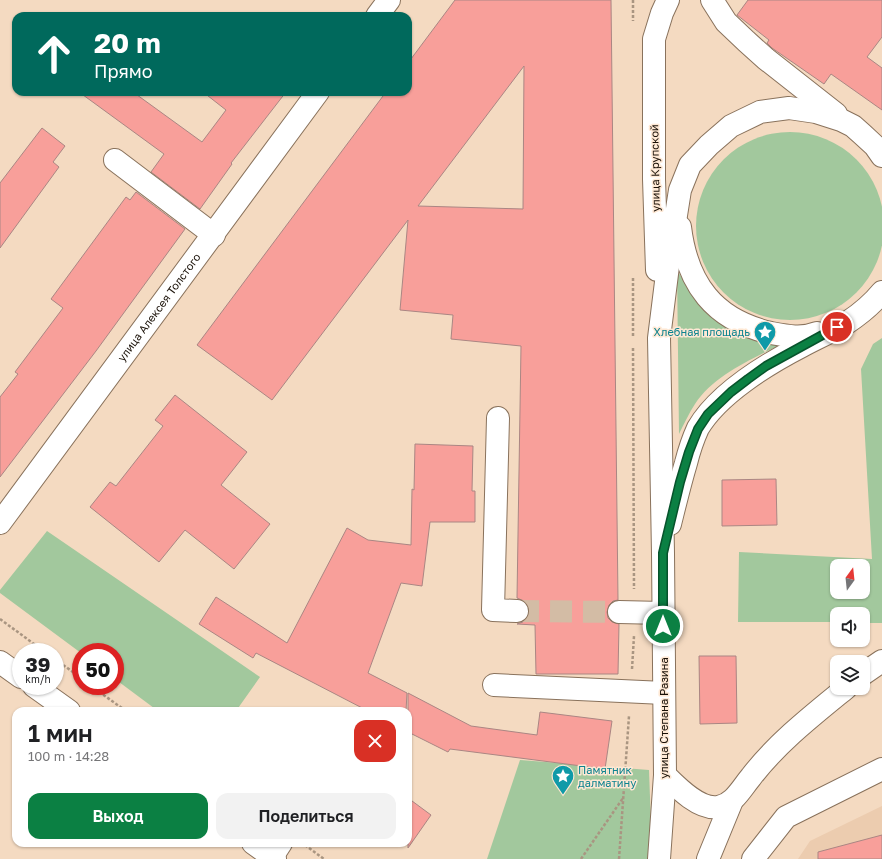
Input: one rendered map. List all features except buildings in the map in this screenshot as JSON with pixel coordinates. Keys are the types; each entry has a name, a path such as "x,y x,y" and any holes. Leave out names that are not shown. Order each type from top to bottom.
{"main road":[{"path":"380,12 389,0"},
{"name":"улица Крупской","path":"659,338 654,179 654,39 662,13 668,0"},
{"path":"712,0 726,22 766,59 882,147"},
{"name":"улица Алексея Толстого","path":"0,523 315,96"},
{"path":"663,553 659,338 668,266 680,190 690,165 709,144 731,126 760,112 789,108 816,112 841,120 853,126 875,146 882,156"},
{"path":"115,160 214,235"},
{"path":"680,190 679,220 686,261 696,282 710,300 727,315 747,326 793,337 813,335 848,322 876,299 882,292"},
{"path":"663,553 689,452 698,429 708,414 731,392 766,366 882,305"},
{"path":"498,418 493,610 517,611"},
{"name":"улица Степана Разина","path":"659,859 665,776 663,553"},
{"path":"626,612 663,613"},
{"path":"870,669 882,661"},
{"path":"0,662 12,671"},
{"path":"494,685 664,693"},
{"path":"47,695 63,707"},
{"path":"708,859 731,803 753,774 770,755 838,695"},
{"path":"753,859 786,817 882,769"},
{"path":"665,776 682,792 701,804 717,807 731,803"},
{"path":"262,847 276,853"}],"path":[{"path":"633,0 633,24"},
{"path":"619,859 634,642 626,612 633,270"},
{"path":"0,619 33,643"},
{"path":"104,695 120,707"},
{"path":"581,859 623,798"},
{"path":"308,847 324,859"}],"shaded area":[{"path":"882,806 882,859 798,859 810,841"}],"green space":[{"path":"772,133 808,133 826,139 842,147 857,159 869,174 883,208 883,244 877,262 869,278 857,293 842,305 826,313 808,319 772,319 754,313 738,305 723,293 711,278 703,262 697,244 697,208 703,190 711,174 723,159 738,147 754,139"},
{"path":"677,270 687,286 784,343 735,368 713,384 695,404 679,434"},
{"path":"882,338 882,623 870,623 870,607 830,607 830,622 738,622 739,552 872,559 861,369 873,344"},
{"path":"47,531 260,677 239,707 153,707 124,686 124,643 72,643 72,646 0,593 0,590"},
{"path":"520,760 649,770 651,859 487,859"}],"tunnel":[{"path":"517,611 619,612"}],"place":[{"name":"Хлебная площадь","path":"765,352"},
{"name":"Памятник далматину","path":"563,796"}],"route":[{"path":"663,626 663,553 680,482 698,429 708,414 731,392 748,379 766,366 837,327"}]}
